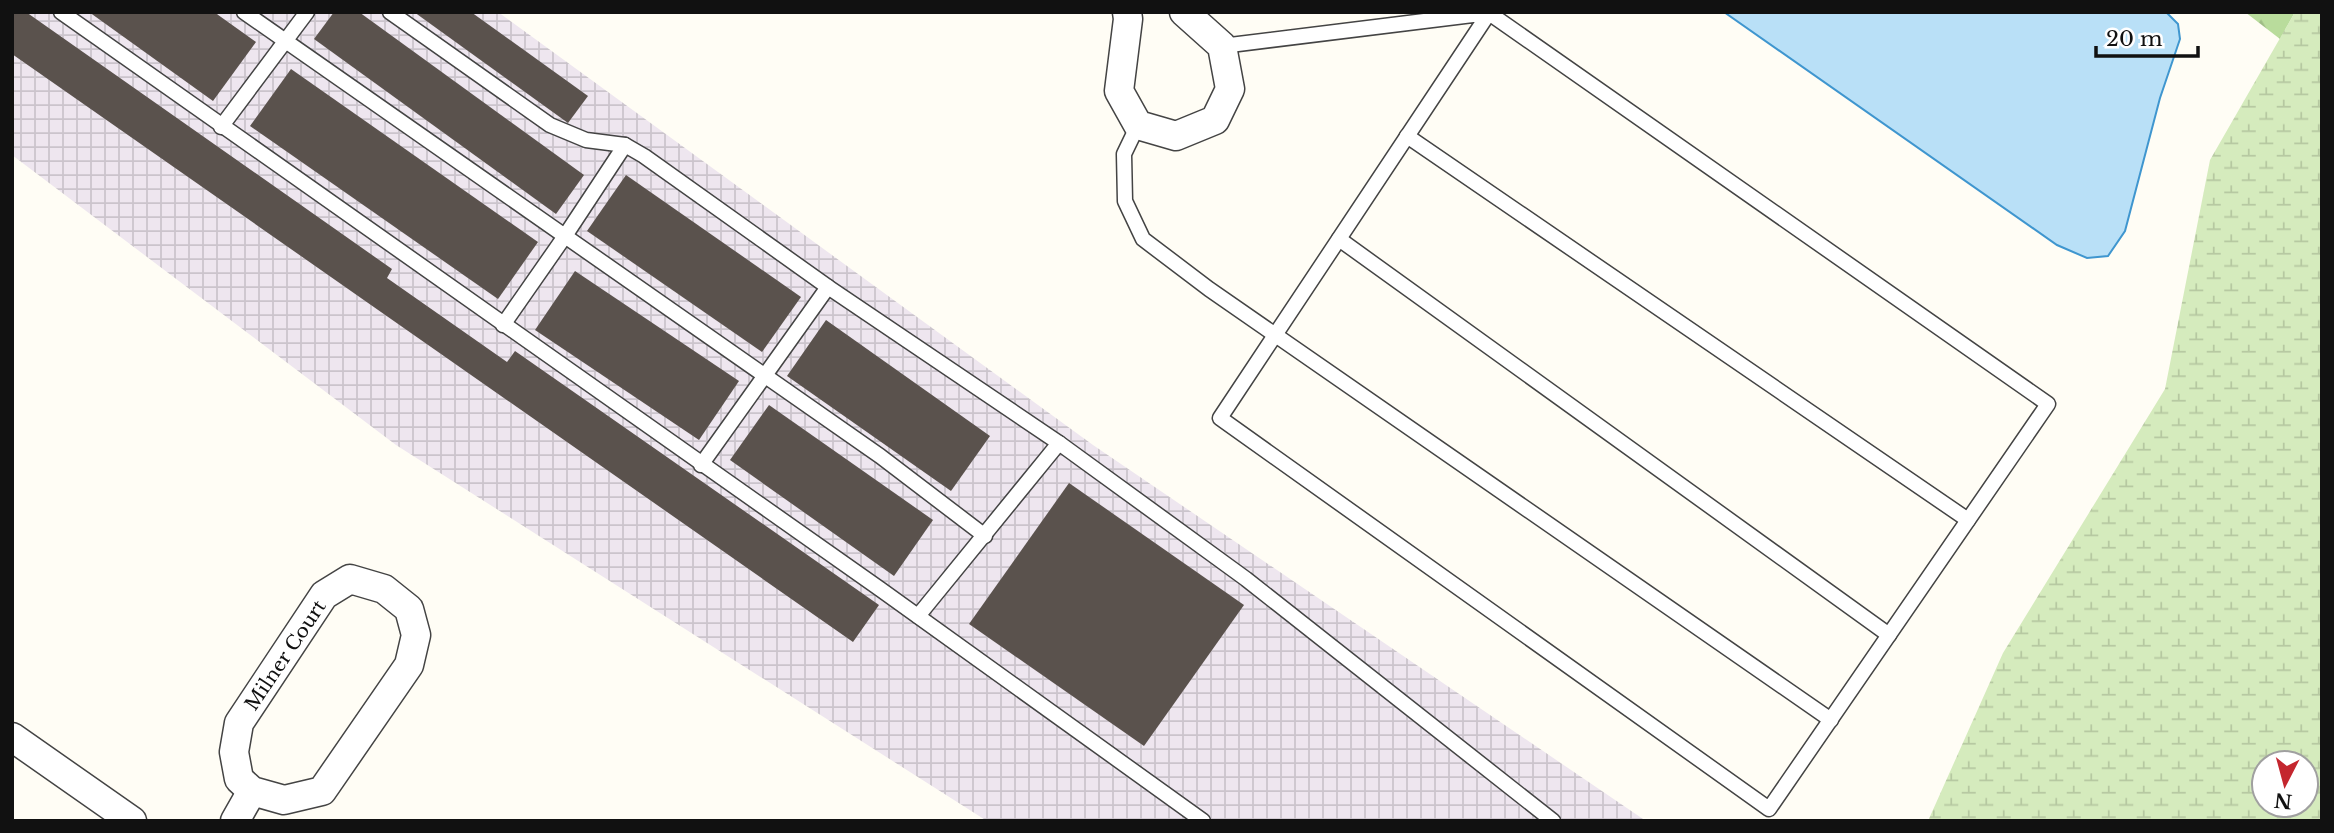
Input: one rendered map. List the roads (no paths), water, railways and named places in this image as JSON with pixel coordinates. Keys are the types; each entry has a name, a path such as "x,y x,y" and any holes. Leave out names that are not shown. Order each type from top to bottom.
{"street":[{"path":"1127,12 1129,19 1119,91 1138,125 1176,136 1215,120 1230,89 1222,46 1184,12"},
{"name":"Milner Court","path":"350,579 384,589 409,609 416,635 410,664 322,791 284,800 252,791 239,779 234,752 239,723 324,595 350,579"},
{"path":"12,737 132,821"},
{"path":"235,821 252,791"}],"lane":[{"path":"61,12 1203,821"},
{"path":"244,12 899,470 985,536"},
{"path":"221,127 307,12"},
{"path":"390,12 550,125 586,140 625,145 644,156 828,287 1059,443 1257,588 1553,821"},
{"path":"1222,46 1489,13 2048,404 1769,809 1220,418 1489,13"},
{"path":"1138,125 1124,154 1125,201 1143,239 1209,289 1831,720"},
{"path":"1408,136 1968,520"},
{"path":"503,325 625,145"},
{"path":"1339,239 1889,635"},
{"path":"701,465 828,287"},
{"path":"918,617 1059,443"}],"water":[{"path":"1724,12 2166,12 2178,24 2180,39 2160,98 2125,231 2108,256 2087,258 2057,245"}]}
